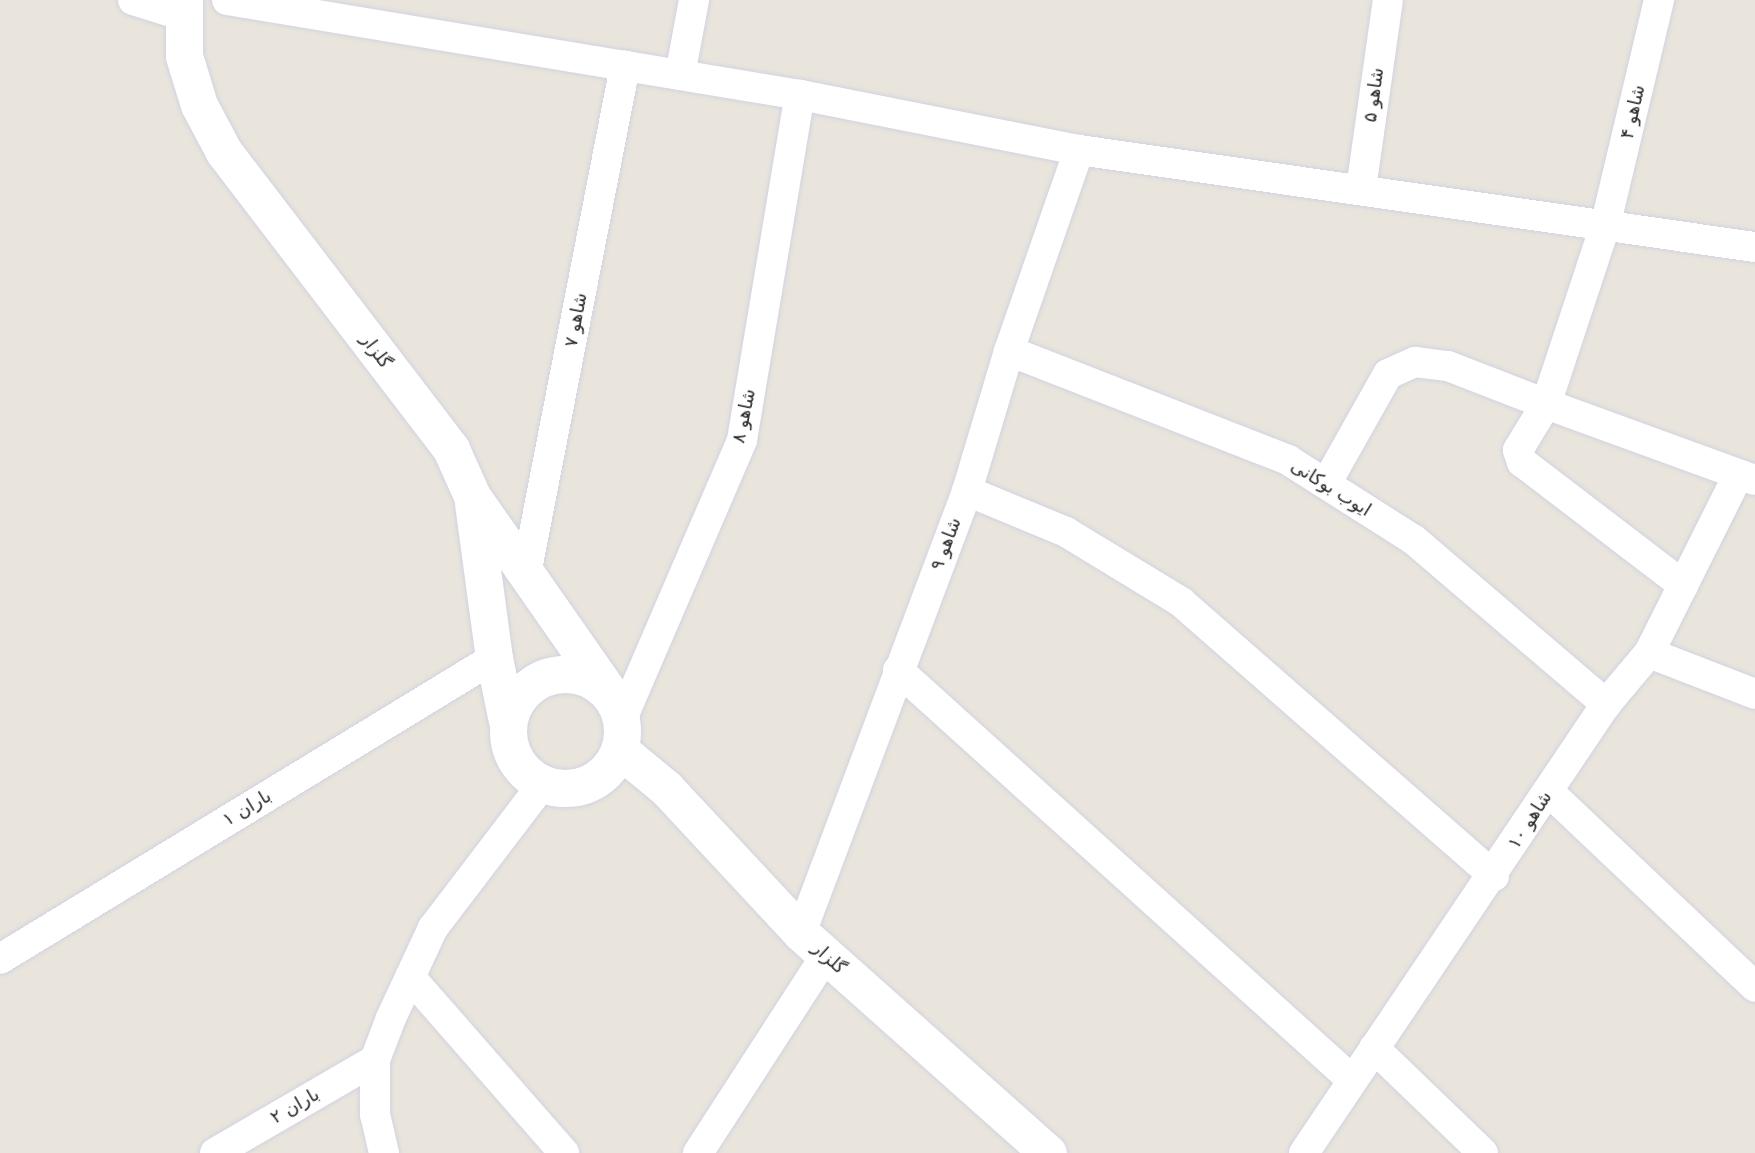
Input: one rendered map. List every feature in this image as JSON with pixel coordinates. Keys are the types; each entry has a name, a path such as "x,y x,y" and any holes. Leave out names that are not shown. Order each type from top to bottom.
{"street":[{"path":"133,0 183,7"},
{"path":"227,0 800,95 1079,150 1606,223 1755,247"},
{"path":"680,75 694,0"},
{"name":"شاهو ۵","path":"1361,189 1388,0"},
{"name":"شاهو ۴","path":"1659,0 1606,223 1546,404 1518,450 1522,462 1683,586"},
{"name":"گلزار","path":"183,7 184,56 199,105 224,152 450,449 472,495 526,574 617,720 666,788 814,944 1048,1153"},
{"name":"شاهو ۷","path":"526,574 625,66"},
{"name":"شاهو ۸","path":"617,720 742,440 800,95"},
{"name":"شاهو ۹","path":"698,1153 814,944 898,670 967,491 1009,351 1079,150"},
{"name":"ایوب بوکانی","path":"1009,351 1288,460 1414,540 1606,704"},
{"path":"1326,484 1376,390 1403,365 1415,362 1448,366 1746,478"},
{"name":"شاهو ۱۰","path":"1304,1153 1494,876 1606,704 1649,653 1683,586 1746,478"},
{"path":"967,491 1066,532 1181,602 1494,876"},
{"path":"472,495 494,658 508,721 509,747 521,770 542,785 573,789 602,776 617,720 580,675 549,675 522,692 508,721"},
{"path":"1649,653 1755,694"},
{"name":"باران ۱","path":"0,959 494,658"},
{"path":"898,670 1352,1080"},
{"path":"384,1153 375,1115 375,1060 410,977 433,928 542,785"},
{"path":"1548,792 1755,987"},
{"path":"410,977 564,1153"},
{"path":"1374,1048 1483,1153"},
{"name":"باران ۲","path":"215,1153 375,1060"}]}
